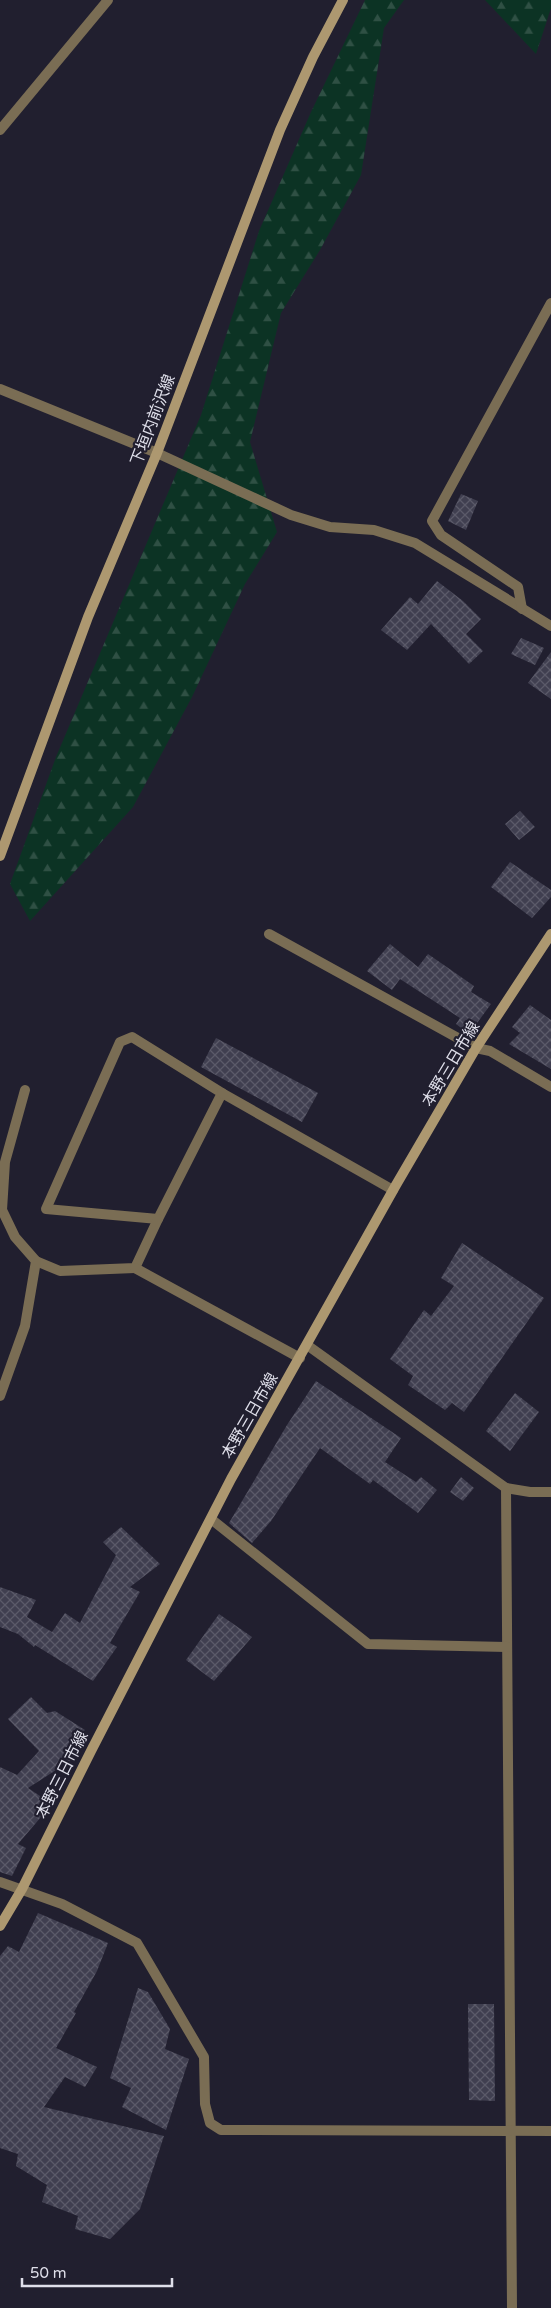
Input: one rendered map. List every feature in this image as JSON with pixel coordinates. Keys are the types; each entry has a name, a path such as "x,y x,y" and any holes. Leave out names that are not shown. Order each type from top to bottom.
{"main road":[{"name":"下垣内前沢線","path":"0,856 88,617 157,453 280,130 313,57 344,0"},
{"name":"本野三日市線","path":"0,1926 22,1889 91,1750 211,1518 393,1190 476,1048 551,934"}],"street":[{"path":"0,130 108,0"},
{"path":"522,609 518,587 440,534 432,521 551,303"},
{"path":"1,392 157,453 291,515 330,527 374,530 415,543 551,626"},
{"path":"269,934 476,1048 490,1051 551,1087"},
{"path":"158,1218 46,1209 120,1042 132,1037 222,1093 393,1190"},
{"path":"25,1090 5,1162 2,1210 15,1237 36,1261 60,1271 135,1268 300,1358"},
{"path":"135,1268 158,1218 222,1093"},
{"path":"0,1396 25,1326 36,1261"},
{"path":"307,1345 506,1488 530,1492 551,1492"},
{"path":"506,1488 512,2308"},
{"path":"211,1518 368,1644 507,1648"},
{"path":"0,1882 62,1904 137,1943 204,2057 205,2104 210,2123 221,2130 551,2131"}],"green space":[{"path":"365,0 404,0 384,28 361,175 320,250 281,313 250,442 277,532 245,584 192,697 133,807 30,921 10,884 56,757 201,415 259,231 311,112"},
{"path":"485,0 551,0 551,8 536,54"}],"building":[{"path":"461,494 478,501 466,530 448,521"},
{"path":"437,581 463,601 481,619 466,634 483,651 469,664 431,624 407,650 381,630 410,597 418,604"},
{"path":"521,638 544,648 535,665 511,654"},
{"path":"551,652 551,699 528,683"},
{"path":"520,811 535,827 519,840 505,824"},
{"path":"510,862 551,890 551,897 532,918 491,887"},
{"path":"390,944 418,967 428,954 474,986 471,992 491,1004 469,1034 456,1024 460,1018 400,979 392,990 367,971"},
{"path":"530,1005 551,1020 551,1069 509,1044 520,1033 512,1027"},
{"path":"216,1038 318,1093 302,1122 201,1067"},
{"path":"462,1243 544,1298 464,1412 452,1403 445,1410 408,1385 413,1376 390,1359 424,1310 431,1316 454,1286 441,1278"},
{"path":"316,1381 401,1438 385,1462 416,1482 421,1477 437,1490 418,1513 373,1480 370,1484 320,1448 271,1521 252,1543 229,1523 287,1425"},
{"path":"515,1393 539,1412 510,1451 486,1431"},
{"path":"461,1477 474,1488 463,1501 450,1492"},
{"path":"121,1527 160,1564 130,1587 140,1592 110,1643 117,1647 93,1681 35,1645 34,1647 18,1634 0,1627 0,1587 36,1600 27,1617 52,1632 65,1613 80,1623 116,1555 103,1542"},
{"path":"219,1614 252,1637 214,1681 186,1660"},
{"path":"31,1697 47,1713 55,1711 85,1730 67,1750 75,1758 28,1788 52,1804 18,1844 26,1848 12,1876 0,1872 0,1767 17,1775 39,1751 8,1719"},
{"path":"38,1913 108,1943 97,1971 56,2048 97,2067 85,2087 65,2077 44,2107 164,2136 140,2209 110,2239 75,2229 78,2216 42,2202 47,2185 16,2166 18,2154 0,2148 0,1956 8,1946 19,1952"},
{"path":"138,1988 148,1992 170,2029 165,2049 189,2059 166,2130 122,2107 131,2088 110,2078"},
{"path":"468,2004 494,2004 495,2101 469,2100"}]}
